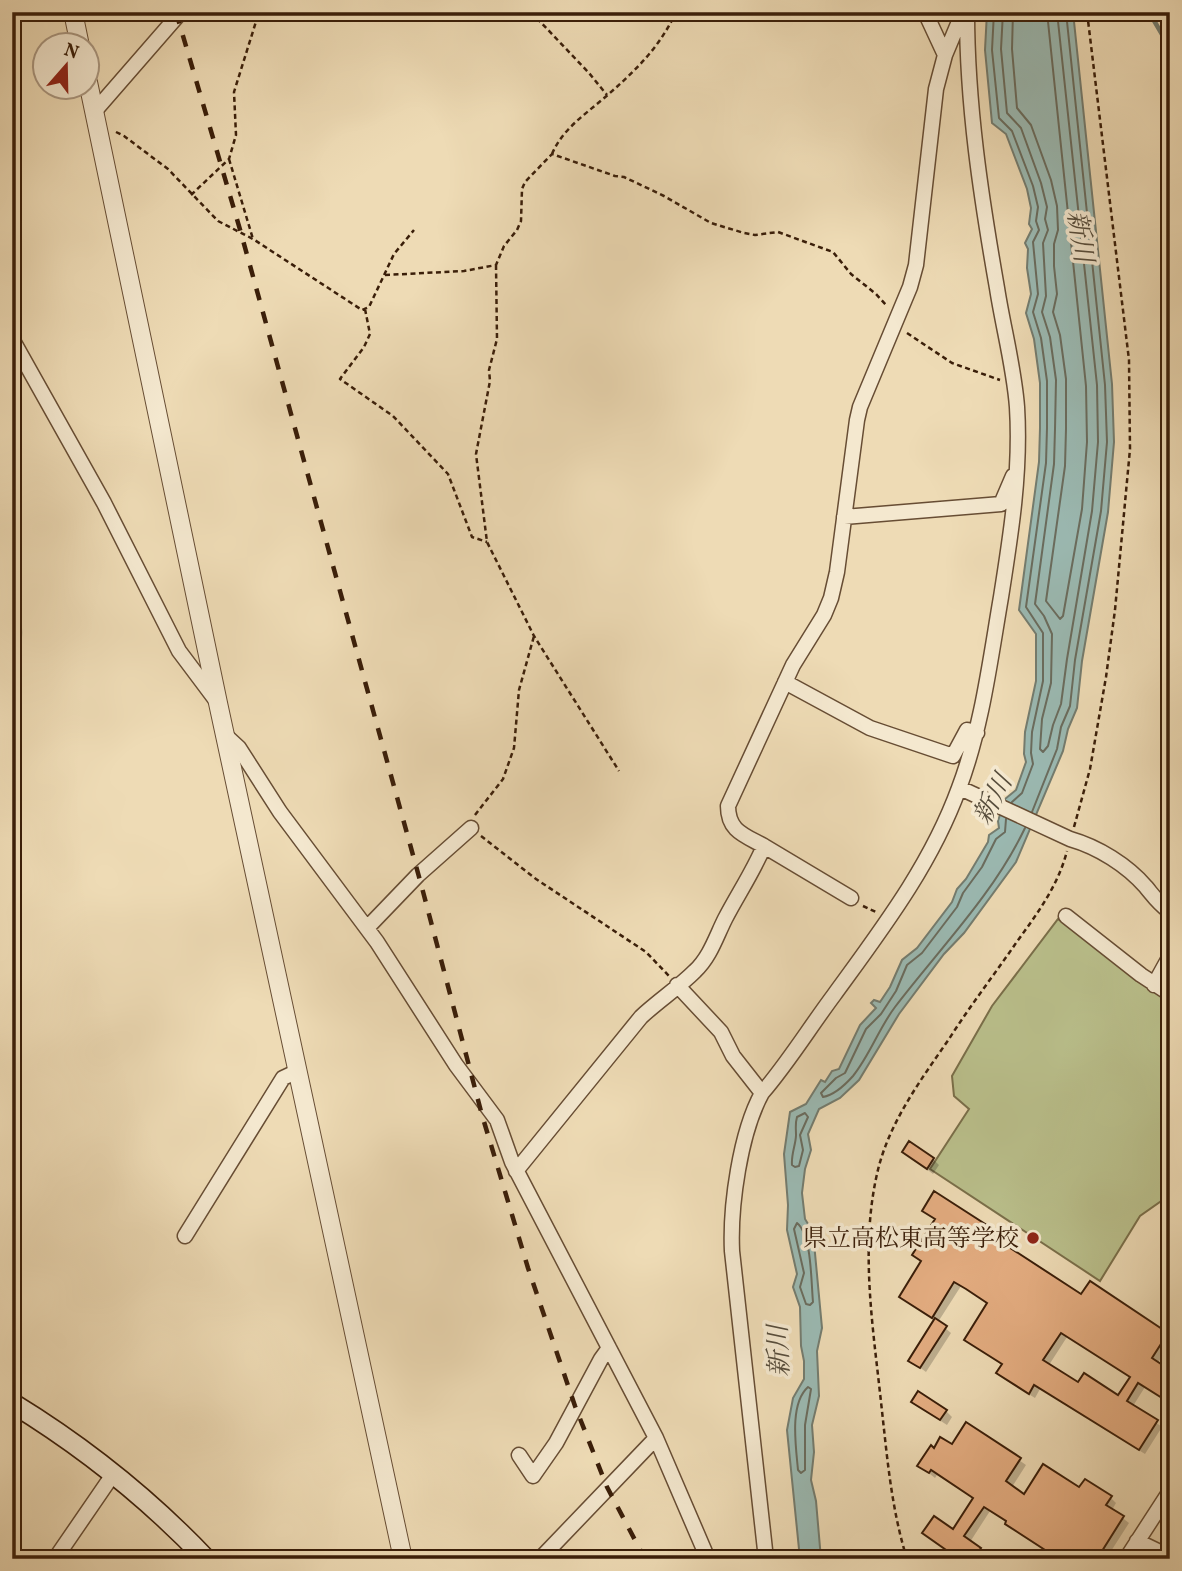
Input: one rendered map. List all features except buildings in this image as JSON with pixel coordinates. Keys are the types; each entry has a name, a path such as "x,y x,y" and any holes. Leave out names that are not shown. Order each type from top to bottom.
{"main road":[{"path":"12,1403 114,1473 161,1513 206,1559"}],"street":[{"path":"73,12 77,32"},
{"path":"95,118 181,12"},
{"path":"925,12 945,55"},
{"path":"850,898 738,832 728,820 728,806 785,682 831,598 838,572 860,407 916,265 936,89 945,55 965,12"},
{"path":"766,1559 731,1226 740,1164 762,1093 917,878 941,834 960,788 977,733 1006,565 1017,466 1017,407 984,211 967,69 965,12"},
{"path":"92,102 218,703 403,1559"},
{"path":"12,338 104,503 179,651 218,703"},
{"path":"844,517 1001,504 1017,466"},
{"path":"785,682 870,728 953,756 967,730 977,733"},
{"path":"226,736 239,748 280,812 367,928 456,1065 497,1120 516,1171 656,1438 708,1559"},
{"path":"960,788 1070,839 1087,844 1125,868 1148,888 1153,899 1170,912"},
{"path":"367,928 418,875 471,828"},
{"path":"516,1171 641,1017 695,971 707,956 752,874 764,846"},
{"path":"1066,916 1154,985 1170,994"},
{"path":"1154,985 1170,956"},
{"path":"677,985 721,1032 733,1056 762,1093"},
{"path":"185,1236 283,1078 298,1071"},
{"path":"519,1455 533,1476 556,1443 609,1348"},
{"path":"540,1559 656,1438"},
{"path":"55,1559 114,1473"},
{"path":"1126,1559 1170,1491"},
{"path":"1137,1541 1170,1558"}],"path":[{"path":"191,195 229,159 236,135 234,92 259,12"},
{"path":"531,12 607,96"},
{"path":"619,771 534,636 487,542 476,454 490,381 489,370 497,339 496,265 504,246 521,221 522,189 525,182 552,154 565,131 655,50 676,12"},
{"path":"907,1559 893,1507 870,1285 869,1237 877,1174 884,1150 900,1115 1058,878 1090,769 1115,610 1130,449 1129,360 1087,12"},
{"path":"95,118 168,169 218,221 253,239 362,310 369,307 394,254 414,230"},
{"path":"552,154 624,177 711,223 744,233 778,232 834,252 851,274 876,294 897,318 902,330 952,363 1014,383"},
{"path":"229,159 253,239"},
{"path":"386,275 464,271 496,265"},
{"path":"365,309 370,334 364,347 340,379 393,416 439,464 448,474 472,537 487,542"},
{"path":"534,636 519,690 514,748 503,779 471,820 471,828 536,879 646,952 677,985"},
{"path":"850,898 871,911 880,910"}],"green space":[{"path":"1058,919 1170,1001 1170,1186 1164,1199 1140,1216 1100,1281 930,1169 969,1109 954,1096 952,1076 992,1006"}],"water":[{"name":"新川","path":"987,12 1073,12 1112,384 1114,442 1108,512 1082,661 1077,708 1063,751 1016,862 964,933 944,954 899,1014 859,1080 840,1098 819,1109 808,1134 811,1150 802,1193 805,1219 813,1232 822,1328 817,1351 819,1396 812,1425 814,1452 811,1480 816,1501 821,1559 800,1559 787,1430 793,1398 804,1379 800,1307 793,1287 797,1274 787,1230 784,1154 790,1112 806,1104 821,1080 825,1082 832,1071 839,1069 860,1025 876,1008 871,1003 874,1000 880,1002 902,960 917,948 952,902 957,889 988,842 989,835 999,828 998,821 1005,799 1016,790 1026,762 1025,732 1036,681 1036,634 1019,610 1039,462 1040,383 1034,339 1026,313 1031,294 1027,268 1028,249 1025,243 1032,229 1029,224 1031,208 1027,189 1006,134 992,123 985,50"},
{"path":"12,546 19,589 21,632 19,676 12,718"}],"waterway":[{"path":"1149,12 1170,48"}],"railway":[{"path":"176,12 241,233 482,1115 528,1268 575,1406 607,1487 645,1559"}],"place":[{"name":"県立高松東高等学校","path":"1033,1238"}]}
